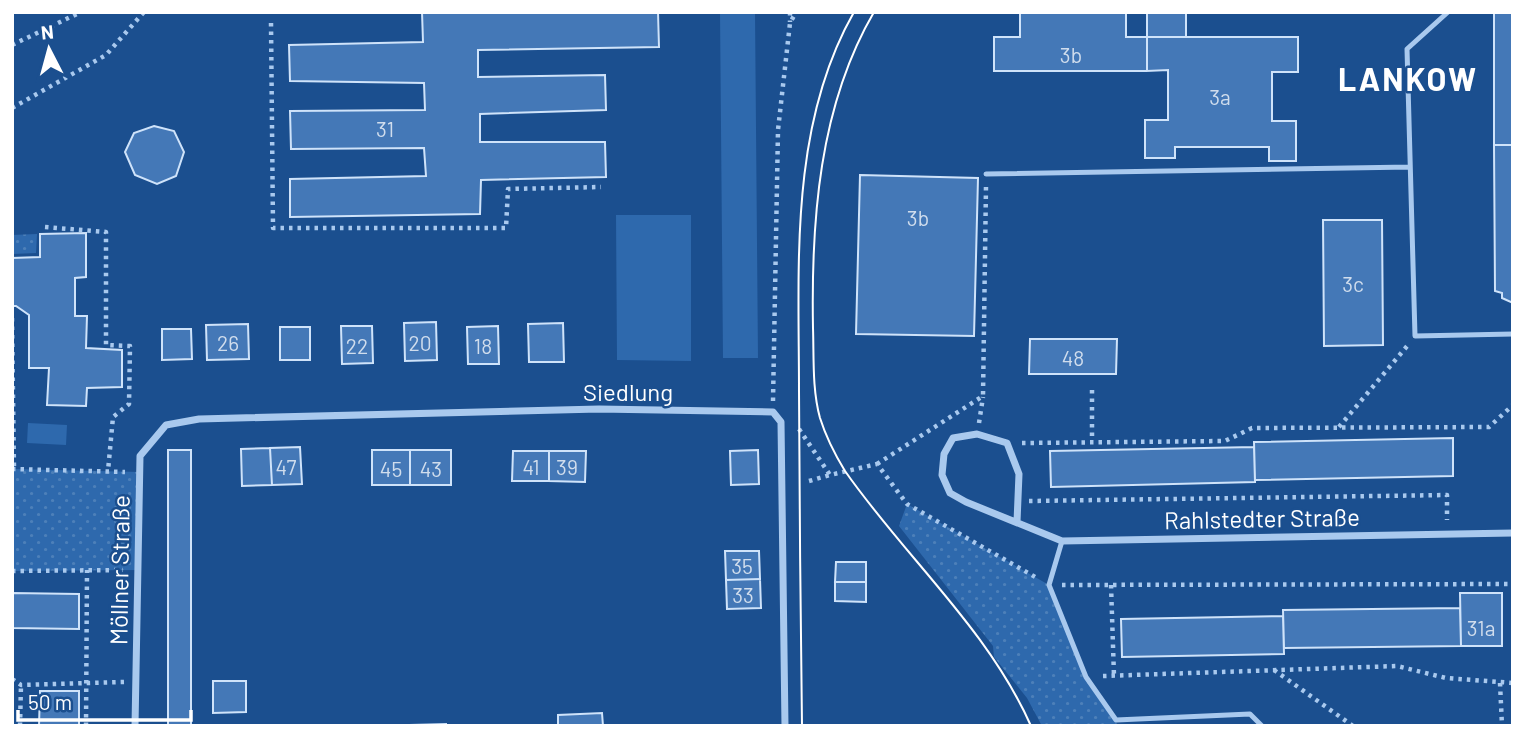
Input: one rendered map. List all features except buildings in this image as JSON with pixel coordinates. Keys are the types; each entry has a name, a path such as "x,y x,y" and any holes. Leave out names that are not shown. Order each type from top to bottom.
{"street":[{"name":"Siedlung","path":"166,425 199,419 599,410 773,412"},
{"path":"773,412 781,422 785,726"},
{"name":"Möllner Straße","path":"135,726 140,456 166,425"},
{"path":"977,434 1007,443 1019,474 1017,522"},
{"name":"Rahlstedter Straße","path":"977,434 953,438 944,454 942,475 950,493 1062,541 1513,533"}],"lane":[{"path":"1448,12 1407,49 1415,336 1513,334"},
{"path":"986,174 1410,167"},
{"path":"1062,541 1049,585 1086,677 1116,720 1250,714 1262,726"}],"path":[{"path":"12,45 81,12"},
{"path":"12,108 106,55 145,12"},
{"path":"773,412 778,130 790,12"},
{"path":"790,23 796,12"},
{"path":"271,23 273,228 506,228 508,189 601,187"},
{"path":"977,434 983,396 986,174"},
{"path":"45,227 106,232 106,345 130,346 129,404 113,417 108,471"},
{"path":"976,257 985,257"},
{"path":"12,318 13,469 140,472"},
{"path":"1339,428 1415,336"},
{"path":"1092,390 1092,441"},
{"path":"877,464 983,396"},
{"path":"1007,443 1225,441 1252,428 1489,427 1513,405"},
{"path":"808,481 830,475"},
{"path":"1018,501 1447,495 1447,534"},
{"path":"86,726 87,570"},
{"path":"12,571 138,570"},
{"path":"1111,585 1114,676"},
{"path":"1086,677 1397,666 1446,678 1513,683"},
{"path":"1274,670 1353,726"},
{"path":"12,680 21,685 136,681"},
{"path":"1500,683 1502,726"},
{"path":"20,726 21,685"}],"shaded area":[{"path":"720,12 755,12 758,358 723,358"},
{"path":"616,215 691,215 691,361 617,360"},
{"path":"37,234 36,253 12,254 12,235"},
{"path":"12,318 14,319 14,450 12,450"},
{"path":"28,423 67,425 66,445 27,443"},
{"path":"12,469 140,472 138,570 12,571"},
{"path":"907,504 1049,585 1086,677 1116,720 1117,726 1042,726 1027,698 994,657 993,646 899,526"}],"tram line":[{"path":"802,726 798,295 802,197 818,102 833,56 854,12"},
{"path":"874,12 841,86 822,165 813,288 817,407 828,438 845,471 868,503 969,625 1013,691 1031,726"}],"district":[{"name":"LANKOW","path":"1408,78"}]}
